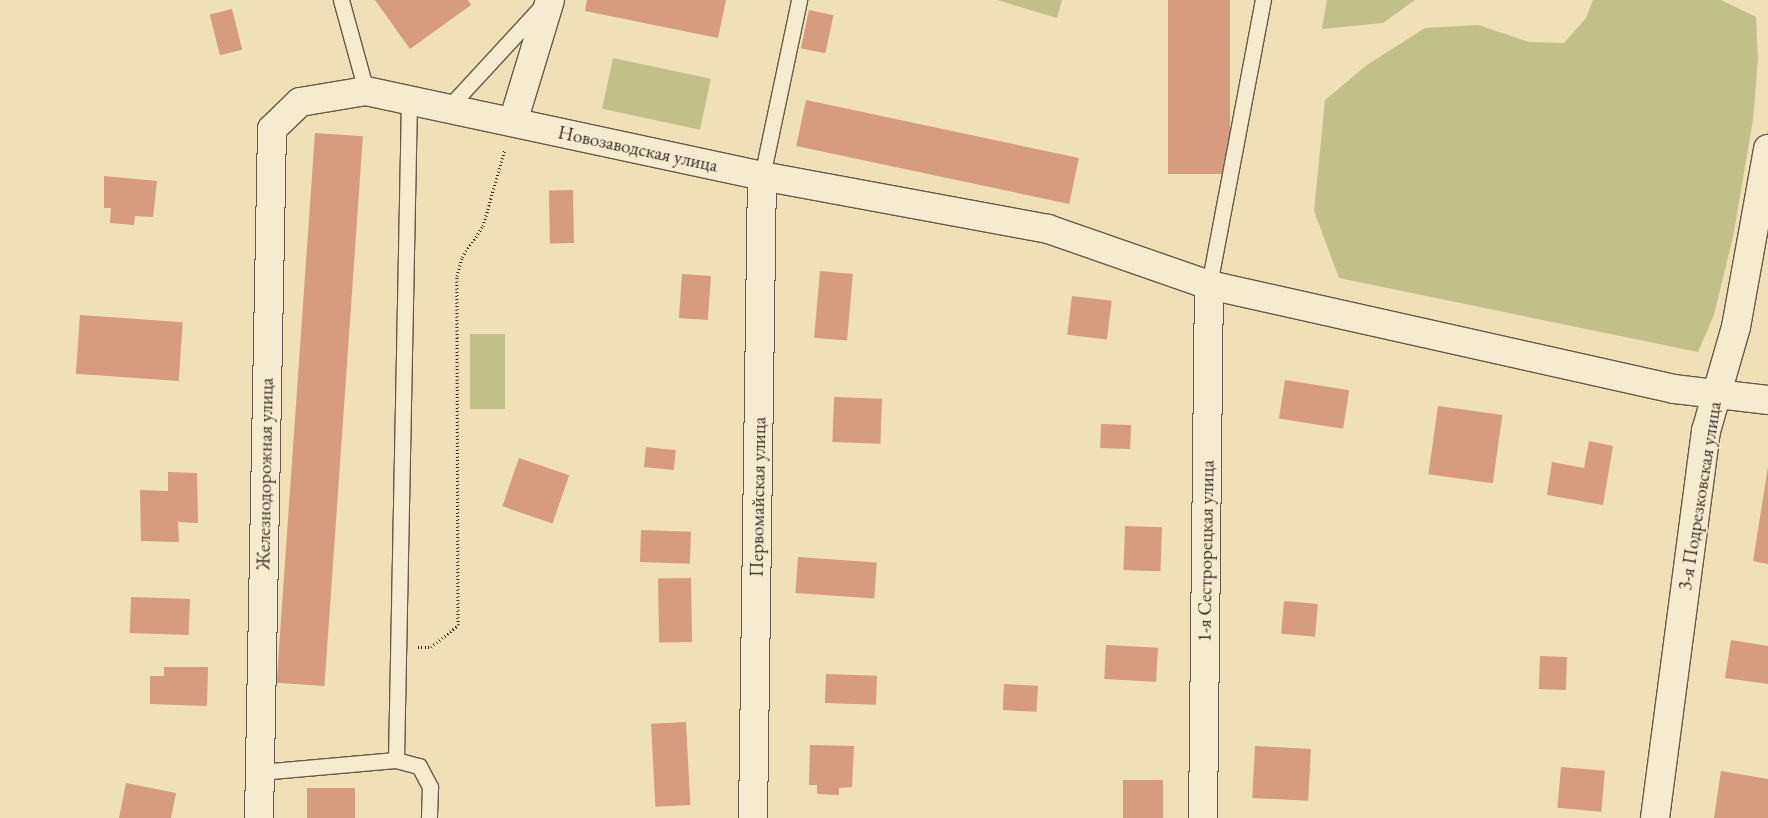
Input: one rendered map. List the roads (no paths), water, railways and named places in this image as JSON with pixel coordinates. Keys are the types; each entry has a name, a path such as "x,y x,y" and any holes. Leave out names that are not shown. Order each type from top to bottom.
{"street":[{"path":"513,122 549,0"},
{"name":"Новозаводская улица","path":"272,129 300,102 366,91 762,176 1048,229 1209,285 1674,389 1716,390 1768,400"},
{"name":"Железнодорожная улица","path":"259,818 272,129"},
{"name":"3-я Подрезковская улица","path":"1655,818 1706,431 1716,390 1736,327 1768,149"},
{"name":"Первомайская улица","path":"753,818 762,176"},
{"name":"1-я Сестрорецкая улица","path":"1203,818 1209,285"}],"lane":[{"path":"341,0 366,91"},
{"path":"448,108 549,0"},
{"path":"762,176 799,0"},
{"path":"1209,285 1264,0"},
{"path":"396,760 409,100"},
{"path":"259,772 396,760 419,766 430,787 429,818"}]}
